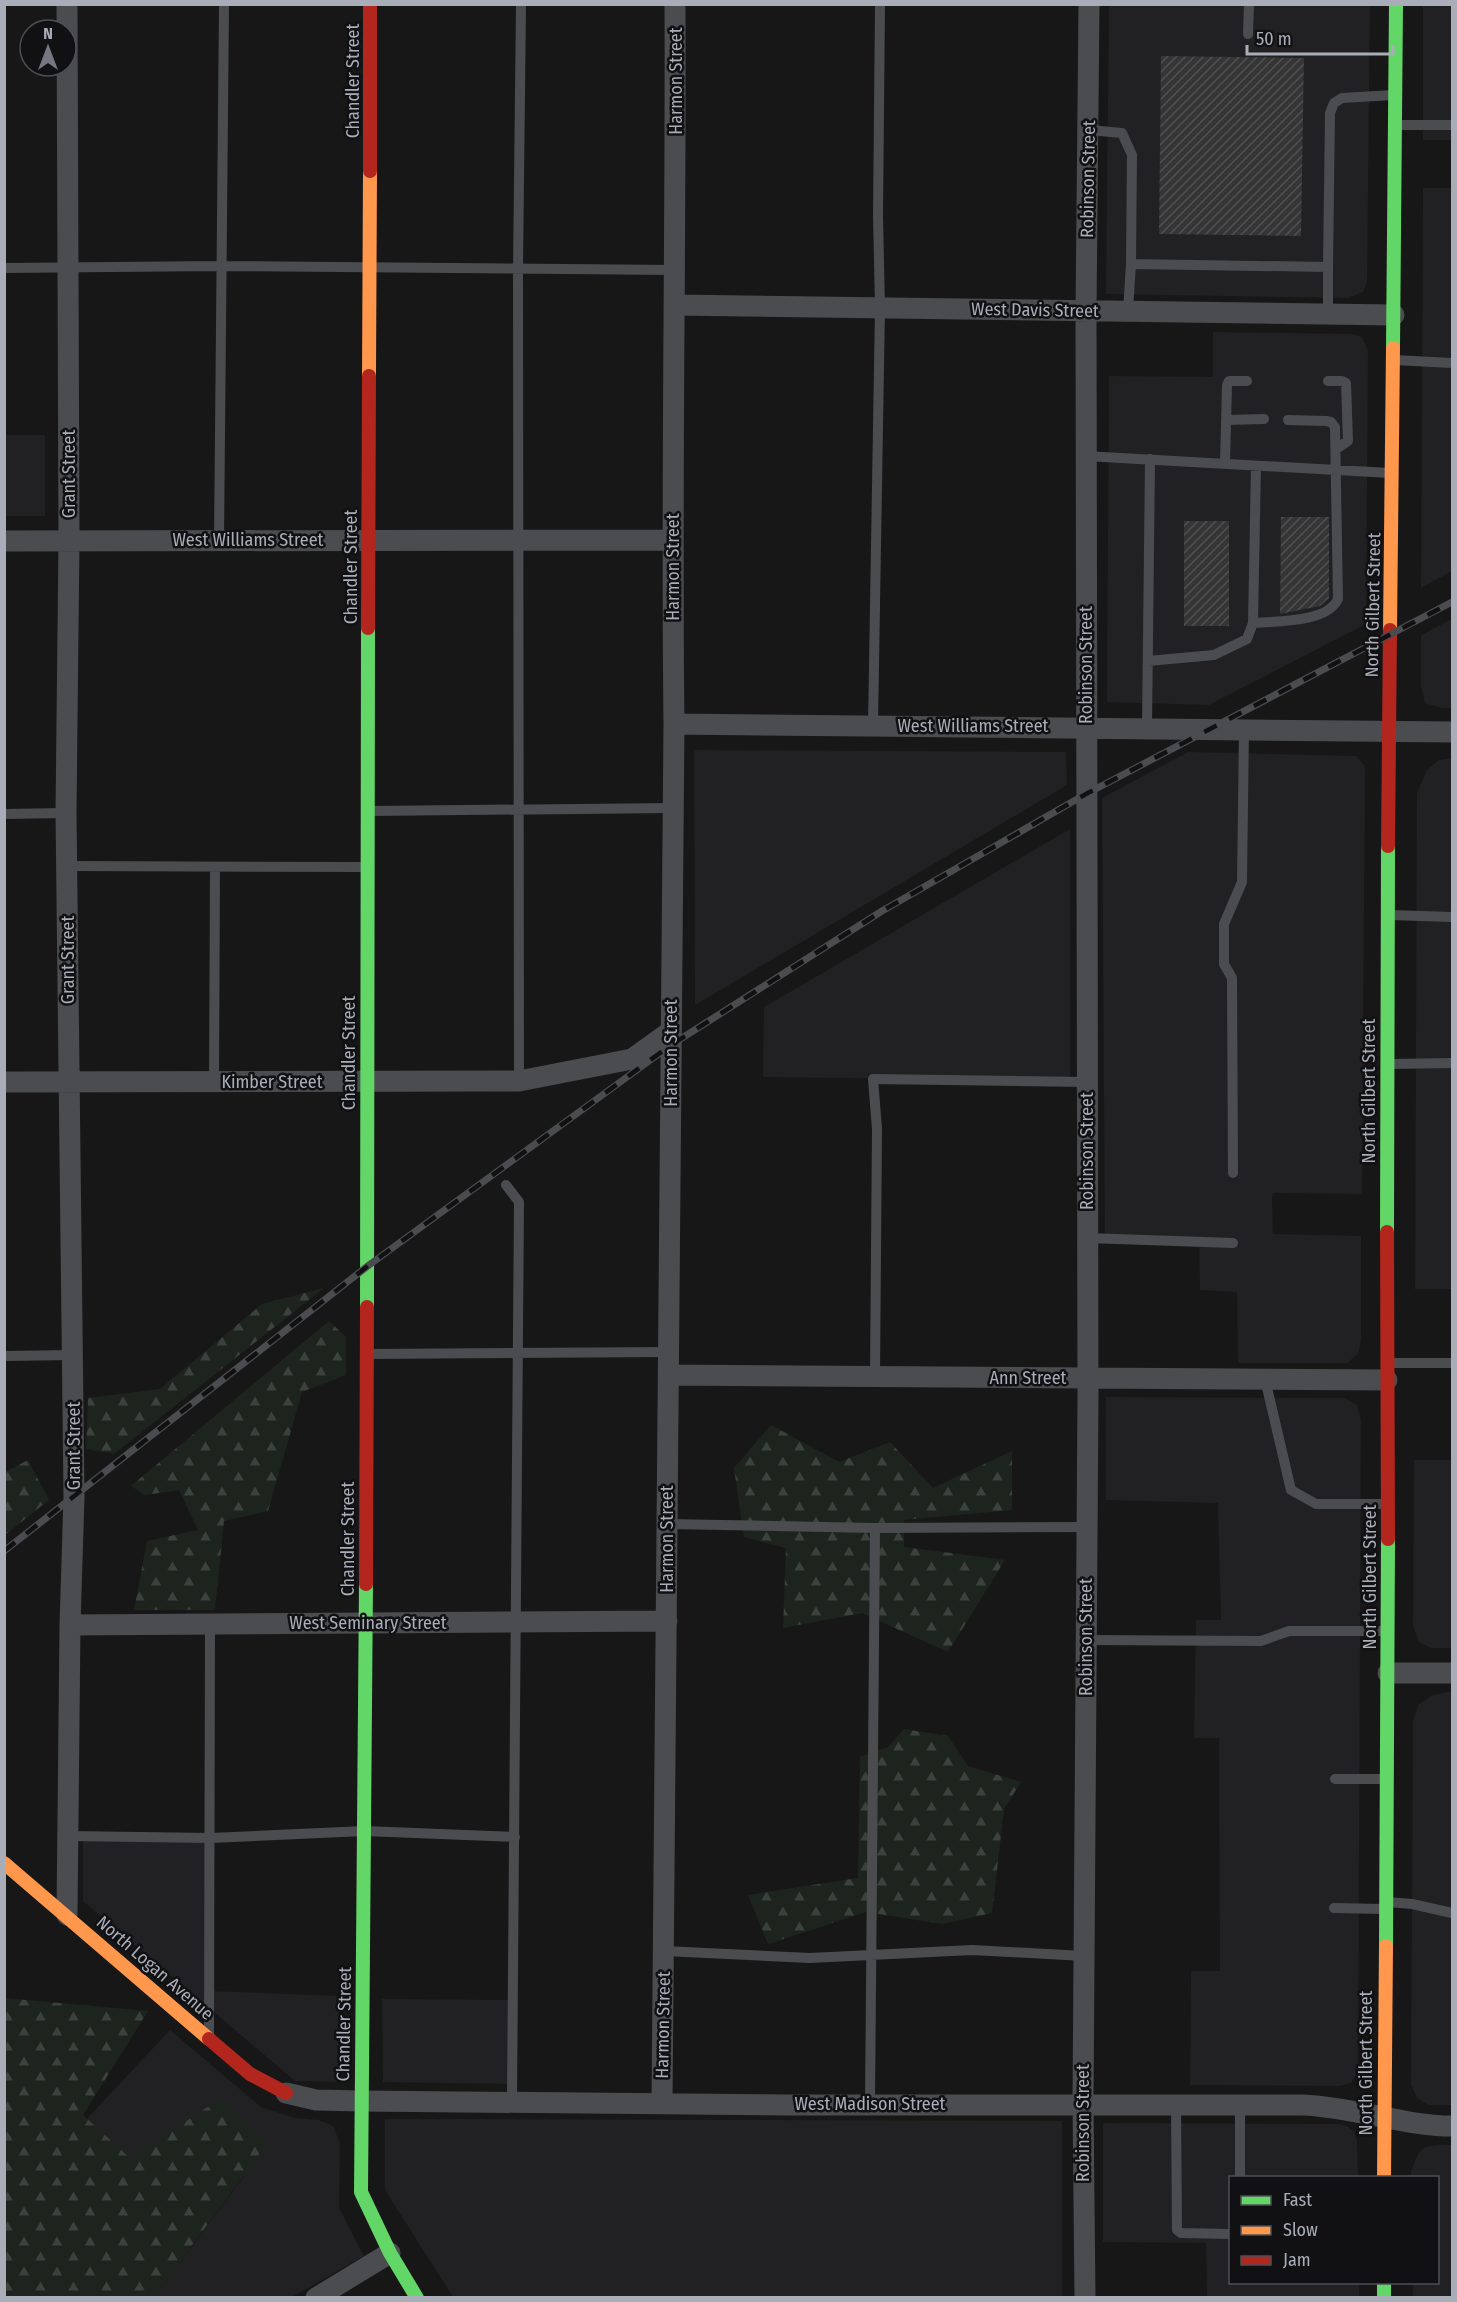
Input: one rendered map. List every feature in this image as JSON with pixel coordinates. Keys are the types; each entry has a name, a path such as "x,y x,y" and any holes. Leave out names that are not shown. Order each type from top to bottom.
{"street":[{"name":"Grant Street","path":"67,4 69,540 66,813 68,1081 74,1355 67,1915"},
{"name":"Chandler Street","path":"361,2101 366,1623 365,1354 369,1266 367,1082 370,4"},
{"name":"Harmon Street","path":"662,2102 670,1375 674,724 672,540 676,305 675,4"},
{"name":"Robinson Street","path":"1085,2298 1083,2103 1088,1378 1085,456 1089,4"},
{"name":"North Gilbert Street","path":"1384,2176 1384,1906 1388,1673 1387,915 1396,4"},
{"name":"West Davis Street","path":"676,305 1394,315"},
{"name":"West Williams Street","path":"4,541 672,540"},
{"name":"West Williams Street","path":"674,724 1087,726 1452,732"},
{"name":"Kimber Street","path":"4,1082 519,1081 632,1059 671,1031"},
{"name":"Ann Street","path":"670,1375 1264,1379 1387,1372"},
{"name":"West Seminary Street","path":"70,1625 667,1621"},
{"path":"1388,1673 1452,1673"},
{"name":"North Logan Avenue","path":"4,1863 250,2074 286,2093"},
{"name":"West Madison Street","path":"286,2093 316,2100 361,2101 1176,2103 1332,2106 1434,2127 1452,2127"},
{"path":"361,2101 361,2192 390,2253 417,2298"},
{"path":"316,2298 390,2253"}],"lane":[{"path":"219,541 224,4"},
{"path":"519,1081 518,269 521,4"},
{"path":"873,725 880,307 878,216 880,4"},
{"path":"1248,34 1249,4"},
{"path":"1328,315 1330,113 1334,103 1342,98 1395,94"},
{"path":"1395,125 1452,125"},
{"path":"1089,130 1122,133 1132,156 1128,311"},
{"path":"1131,264 1328,267"},
{"path":"4,268 220,266 676,270"},
{"path":"1394,360 1452,363"},
{"path":"1225,464 1227,385 1229,381 1247,381"},
{"path":"1328,381 1342,381 1346,384 1348,441 1336,449"},
{"path":"1226,420 1264,419"},
{"path":"1253,623 1294,620 1322,614 1334,607 1338,599 1335,427 1331,422 1288,420"},
{"path":"1085,456 1393,473"},
{"path":"1147,728 1150,459"},
{"path":"1148,661 1214,655 1247,639 1253,623 1256,466"},
{"path":"1233,1173 1232,978 1224,964 1224,924 1242,882 1244,729"},
{"path":"369,811 672,808"},
{"path":"4,814 66,813"},
{"path":"68,866 368,867"},
{"path":"214,1082 215,867"},
{"path":"1387,915 1452,917"},
{"path":"1387,1064 1452,1063"},
{"path":"875,1376 877,1129 873,1079 1087,1082"},
{"path":"506,1185 519,1202 512,2101"},
{"path":"1087,1238 1233,1243"},
{"path":"365,1354 669,1352"},
{"path":"4,1356 74,1355"},
{"path":"1387,1372 1452,1364"},
{"path":"1264,1379 1290,1490 1317,1504 1387,1504"},
{"path":"667,1524 875,1528 1087,1527"},
{"path":"870,2103 875,1528"},
{"path":"209,2040 210,1623"},
{"path":"1086,1640 1261,1641 1289,1630 1388,1631"},
{"path":"1335,1779 1386,1779"},
{"path":"68,1836 211,1838 363,1831 514,1837"},
{"path":"1334,1908 1412,1904 1452,1913"},
{"path":"664,1951 810,1958 873,1953 972,1950 1084,1956"},
{"path":"1176,2103 1177,2230 1181,2233 1229,2234"},
{"path":"1240,2104 1240,2176"}],"shaded area":[{"path":"1109,5 1370,5 1367,282 1363,292 1348,298 1106,294"},
{"path":"1423,5 1452,5 1452,140 1423,140"},
{"path":"1423,188 1452,188 1452,571 1421,588"},
{"path":"1213,332 1352,334 1362,337 1368,350 1366,624 1209,705 1107,702 1109,376 1213,377"},
{"path":"5,435 45,435 45,516 5,516"},
{"path":"1452,619 1452,708 1441,708 1425,703 1421,686 1421,635"},
{"path":"694,750 1066,752 1067,785 695,1005"},
{"path":"1188,752 1356,756 1365,766 1362,1194 1273,1193 1272,1198 1273,1234 1361,1236 1361,1341 1358,1354 1347,1363 1238,1363 1237,1292 1200,1290 1199,1242 1105,1239 1102,798"},
{"path":"1452,758 1452,1289 1415,1289 1417,793 1427,770 1439,760"},
{"path":"1070,829 1070,1081 763,1077 764,1007"},
{"path":"1106,1397 1345,1398 1357,1405 1361,1419 1358,2072 1351,2083 1340,2086 1190,2085 1191,1971 1220,1971 1219,1738 1194,1738 1196,1620 1221,1620 1218,1503 1106,1500"},
{"path":"1414,1460 1452,1460 1452,1648 1431,1648 1419,1642 1413,1625"},
{"path":"1452,1691 1452,2105 1429,2105 1417,2098 1411,2085 1413,1720 1419,1704 1433,1695"},
{"path":"83,1836 211,1838 210,1991 340,1996 339,2082 295,2081 83,1901"},
{"path":"382,1999 513,2000 512,2084 383,2082"},
{"path":"170,2030 261,2107 295,2118 319,2120 333,2126 340,2143 339,2208 364,2256 292,2297 154,2297 244,2176 143,2177 82,2124"},
{"path":"385,2119 1062,2121 1062,2297 453,2297 385,2190"},
{"path":"1103,2123 1338,2124 1354,2131 1357,2141 1358,2176 1229,2176 1229,2284 1359,2284 1359,2297 1207,2297 1206,2243 1103,2242"},
{"path":"1452,2145 1452,2297 1413,2297 1413,2284 1439,2284 1439,2176 1411,2176 1418,2154 1425,2147"}],"green space":[{"path":"324,1288 114,1454 86,1449 88,1398 160,1389 262,1304"},
{"path":"329,1321 346,1337 346,1375 302,1392 268,1511 224,1521 215,1610 134,1610 147,1541 198,1530 179,1490 145,1495 131,1486"},
{"path":"771,1425 839,1462 890,1442 933,1488 1012,1451 1012,1510 904,1520 904,1547 1005,1560 948,1652 862,1613 783,1628 786,1548 744,1537 734,1468"},
{"path":"28,1460 49,1500 5,1535 5,1472"},
{"path":"904,1729 948,1736 968,1766 1021,1782 1004,1809 992,1913 942,1924 866,1912 768,1944 748,1895 858,1878 860,1757 888,1747"},
{"path":"4,1998 148,2011 83,2115 130,2158 220,2099 267,2144 154,2297 5,2297"}],"building":[{"path":"1161,56 1304,58 1301,236 1159,234"},
{"path":"1281,517 1329,517 1329,598 1320,606 1280,614"},
{"path":"1184,521 1229,521 1229,626 1184,626"}],"railway":[{"path":"4,1551 369,1265 671,1045 882,911 1086,794 1452,602"}],"traffic: fast":[{"path":"1393,348 1396,4"},
{"path":"367,1307 368,628"},
{"path":"1387,1232 1388,846"},
{"path":"1386,1946 1388,1539"},
{"path":"366,1584 361,2192 390,2253 417,2298"},
{"path":"1384,2284 1384,2298"}],"traffic: slow":[{"path":"369,376 370,171"},
{"path":"1390,630 1393,348"},
{"path":"4,1863 209,2039"},
{"path":"1384,2176 1386,1946"}],"traffic: jam":[{"path":"370,4 370,171"},
{"path":"368,628 369,376"},
{"path":"1388,846 1390,630"},
{"path":"1387,1232 1388,1539"},
{"path":"366,1584 367,1307"},
{"path":"209,2039 250,2074 286,2093"}]}
